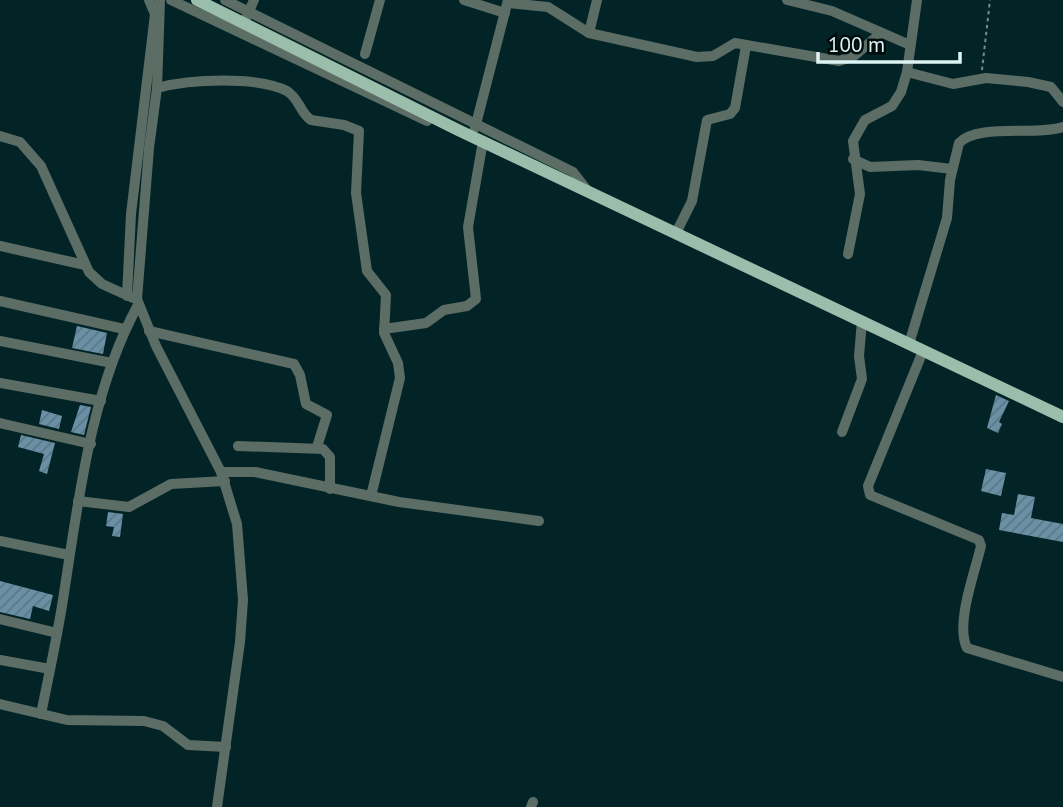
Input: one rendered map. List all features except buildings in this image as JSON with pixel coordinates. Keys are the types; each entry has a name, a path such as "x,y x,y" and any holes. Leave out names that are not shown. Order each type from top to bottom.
{"main road":[{"path":"197,0 458,130 478,137 1063,417"}],"street":[{"path":"149,0 155,14 131,214 134,300 223,476 237,524 243,600 217,807"},
{"path":"41,715 78,501 101,401 137,288 158,88 160,0"},
{"path":"171,0 478,137 573,172 587,190"},
{"path":"225,0 478,137"},
{"path":"243,24 254,0"},
{"path":"365,54 380,0"},
{"path":"464,0 507,5 530,4 557,10 589,33 696,57 713,56 735,43 839,61 854,57 881,33"},
{"path":"589,33 597,0"},
{"path":"787,0 832,12 910,45"},
{"path":"848,254 860,194 853,159 853,141 860,124 892,106 907,72 916,0"},
{"path":"384,329 426,323 444,310 467,306 476,299 468,227 478,137 507,5"},
{"path":"676,233 692,201 707,120 730,114 735,108 746,46"},
{"path":"907,72 953,84 980,78 1051,88 1063,102"},
{"path":"158,88 224,81 276,88 292,95 311,120 344,125 359,131 356,193 367,271 386,295 384,329 398,363 400,379 372,496"},
{"path":"909,344 946,224 952,169 960,142 968,136 1014,131 1042,132 1063,127"},
{"path":"0,136 20,142 41,166 85,265 102,284 134,300"},
{"path":"853,159 870,167 918,165 952,169"},
{"path":"0,246 85,265"},
{"path":"0,301 124,329"},
{"path":"842,432 862,379 859,356 862,321"},
{"path":"149,331 294,364 300,374 306,404 327,415 317,447"},
{"path":"0,341 112,363"},
{"path":"923,351 868,486 870,495 979,540 981,546 964,617 963,635 967,648 1063,677"},
{"path":"0,383 101,401"},
{"path":"0,423 91,444"},
{"path":"238,446 317,447 330,457 330,489"},
{"path":"78,501 129,507 171,484 254,472 330,489 539,521"},
{"path":"0,541 69,555"},
{"path":"0,620 57,633"},
{"path":"0,660 50,669"},
{"path":"0,704 79,722 144,721 163,726 188,745 226,747"}],"path":[{"path":"980,78 990,0"}]}
